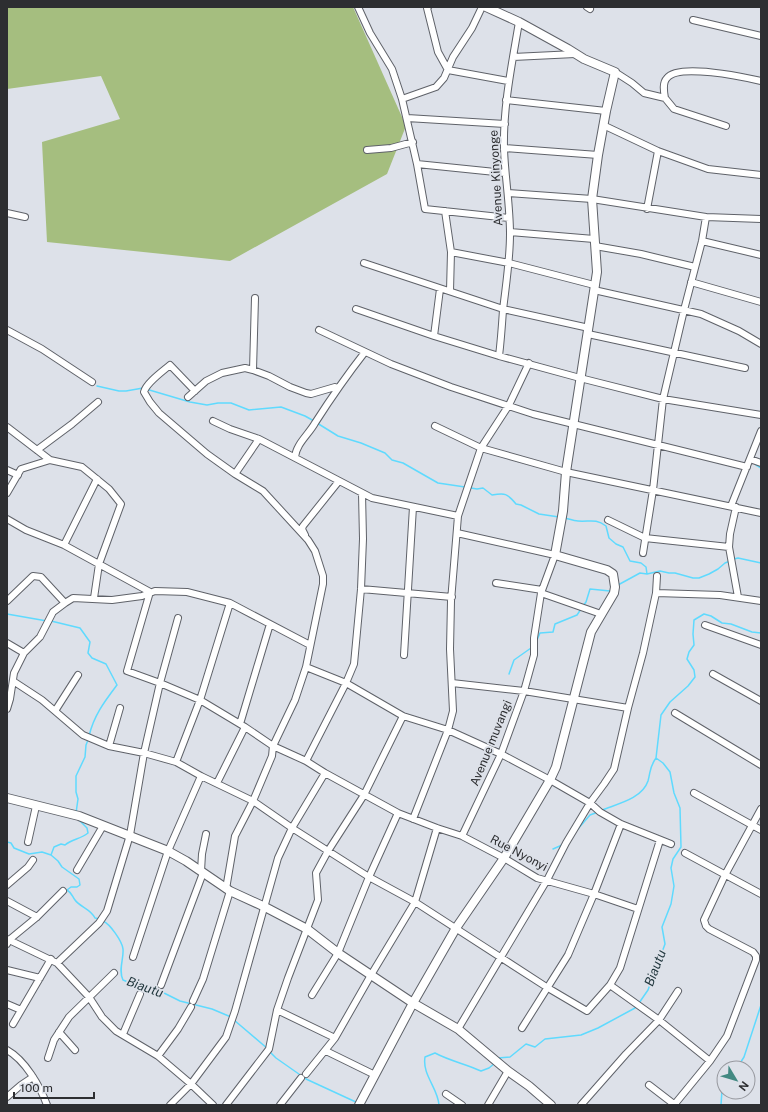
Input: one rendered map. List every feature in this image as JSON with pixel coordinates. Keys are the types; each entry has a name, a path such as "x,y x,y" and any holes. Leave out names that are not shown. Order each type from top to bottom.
{"street":[{"path":"358,7 370,32 392,69 402,99 413,142 425,209 509,218"},
{"path":"428,7 438,52 448,70"},
{"path":"402,99 436,87 444,78 453,57 472,28 482,7"},
{"path":"486,7 519,22 584,60 615,72 644,93 665,98"},
{"path":"694,20 761,36"},
{"name":"Avenue Kinyonge","path":"500,356 503,309 509,263 510,232 508,193 505,173 504,124 508,81 519,22"},
{"path":"513,57 575,54"},
{"path":"448,70 508,81"},
{"path":"726,126 674,110 665,98 663,89 665,79 670,75 692,70 731,75 761,81"},
{"path":"555,555 562,517 566,472 597,272 592,199 603,125 615,72"},
{"path":"506,100 606,111"},
{"path":"407,118 504,124"},
{"path":"603,125 658,151 708,168 761,175"},
{"path":"367,150 391,148 413,142"},
{"path":"504,148 598,155"},
{"path":"647,209 658,151"},
{"path":"417,164 505,173"},
{"path":"508,193 592,199 647,209 706,217 761,219"},
{"path":"445,211 451,252 450,292"},
{"path":"7,212 25,217"},
{"path":"643,553 653,490 663,399 673,353 702,241 706,217"},
{"path":"510,232 594,243 695,267"},
{"path":"702,241 761,255"},
{"path":"451,252 509,263 594,288 701,314 738,331 761,344"},
{"path":"364,263 503,309 673,353 745,368"},
{"path":"691,282 761,302"},
{"path":"434,336 440,289"},
{"path":"253,370 255,298"},
{"path":"356,309 434,336 580,378 663,399 761,414"},
{"path":"7,330 42,350 92,382"},
{"path":"319,330 391,364 451,387 533,414 657,446 747,467"},
{"path":"295,457 295,450 313,427 337,388 365,352"},
{"path":"413,819 448,730 453,710 450,649 458,516 481,448 509,405 529,363"},
{"path":"195,391 170,365 144,389 147,399 159,413 207,454 234,474 263,491 308,540"},
{"path":"188,397 206,381 222,373 245,368 278,380 290,388 306,394 335,387 337,388"},
{"path":"37,450 72,424 98,402"},
{"path":"213,421 230,429 259,439 372,498 458,516"},
{"path":"435,426 481,448 566,472 761,513"},
{"path":"7,427 50,460 82,468 109,489 121,504 99,564 94,598"},
{"path":"738,597 728,547 733,507 761,431"},
{"path":"234,474 259,439"},
{"path":"750,459 761,463"},
{"path":"7,493 22,469 50,460"},
{"path":"7,470 18,475"},
{"path":"64,545 97,479"},
{"path":"158,1056 178,1029 192,1004 203,979 228,890 235,836 253,801 272,756 273,746 295,700 306,667 323,584 323,576 315,551 302,529 339,481"},
{"path":"306,761 346,683 354,664 361,589 363,539 362,493"},
{"path":"404,655 413,507"},
{"path":"7,519 26,530 64,545 150,592"},
{"path":"608,520 645,538 728,547"},
{"path":"361,1102 413,1003 456,928 504,858 550,780 556,767 591,632 614,593 615,587 613,574 607,570 555,555 457,533"},
{"name":"Avenue muvangi","path":"462,836 501,754 524,691 534,655 534,638 541,591 555,555"},
{"path":"7,601 33,576 41,577 64,603"},
{"path":"458,1029 547,880 566,843 590,803 614,769 628,708 643,653 656,593 657,576"},
{"path":"496,583 541,591 601,614"},
{"path":"361,589 452,597"},
{"path":"7,709 14,673 24,653 40,636 53,612 64,603 74,598 112,600 142,596 155,591 187,592 230,603 310,645"},
{"name":"Rue Nyonyi","path":"150,592 127,671 200,700 243,725 273,746 306,761 325,774 398,813 462,836 504,858 537,878 594,894 638,909"},
{"path":"656,593 720,595 761,601"},
{"path":"176,762 200,700 230,603"},
{"path":"57,963 99,923 108,911 130,834 144,753 160,683 178,618"},
{"path":"217,783 243,725 270,624"},
{"path":"705,625 761,645"},
{"path":"7,643 24,653"},
{"path":"306,667 346,683 403,716 448,730 501,754 590,803 599,811 621,824 671,844"},
{"path":"713,674 761,701"},
{"path":"54,711 78,675"},
{"path":"13,681 42,700 83,735 109,746 144,753 176,762 253,801 368,877 415,902 548,988 588,1012 610,985 620,968 660,840"},
{"path":"452,683 524,691 628,708"},
{"path":"109,746 120,708"},
{"path":"675,713 761,765"},
{"path":"226,1105 268,1051 277,1010 318,900 316,873 328,851 364,795 403,716"},
{"path":"170,1105 191,1084 226,1036 235,1011 278,858 292,828 325,774"},
{"path":"133,957 168,851 201,776"},
{"path":"694,793 761,830"},
{"path":"7,798 76,815 103,826 130,834 168,851 228,890 307,929 338,953 413,1003 458,1029 496,1062 529,1086 551,1105"},
{"path":"28,842 36,806"},
{"path":"649,1085 675,1105 710,1061 727,1036 756,960 756,956 753,952 709,929 704,923 704,920 725,875 761,810"},
{"path":"312,995 338,953 368,877 398,813"},
{"path":"522,1028 568,955 594,894 621,824"},
{"path":"77,870 103,826"},
{"path":"280,1105 336,1038 371,975 415,902 437,828"},
{"path":"162,985 202,872 206,834"},
{"path":"686,853 761,894"},
{"path":"7,885 28,867 33,860"},
{"path":"63,891 37,917 8,941 57,963 89,997 102,1016 116,1031 158,1056 213,1105"},
{"path":"7,901 37,917"},
{"path":"13,1024 51,959"},
{"path":"7,970 40,978"},
{"path":"48,1058 54,1040 69,1017 114,973"},
{"path":"610,985 637,1004 710,1061"},
{"path":"582,1105 658,1020 678,991"},
{"path":"123,1034 140,994"},
{"path":"7,1004 21,1010"},
{"path":"277,1010 336,1038"},
{"path":"59,1032 75,1050"},
{"path":"7,1050 16,1055 33,1077 42,1091 47,1105"},
{"path":"326,1051 375,1076"},
{"path":"488,1105 508,1071"},
{"path":"7,1097 33,1077"},
{"path":"446,1094 462,1105"}],"green space":[{"path":"7,7 353,7 406,126 387,174 230,261 47,242 42,142 120,119 101,76 7,89"}],"waterway":[{"path":"97,386 119,391 143,388"},
{"path":"146,389 190,402 207,405 231,403 249,410 281,407 314,421"},
{"path":"317,423 338,436 361,443 385,453 392,460 403,463 438,483 465,487"},
{"path":"756,465 761,468"},
{"path":"471,488 483,488 492,495 506,495 516,504 539,514 559,517"},
{"path":"565,518 576,521 595,521 606,526 609,538 616,544 623,547 630,561 641,563 646,567 647,574 660,571 699,578 709,574 730,561"},
{"path":"734,559 738,558 761,563"},
{"path":"618,585 640,573 647,574"},
{"path":"583,606 586,602 590,589 610,591"},
{"path":"537,640 540,633 553,632 555,624 577,615 581,609"},
{"path":"7,614 47,621"},
{"name":"Biautu","path":"639,1003 648,990 665,944 662,927 671,904 674,886 671,868 673,859 681,847 680,808 674,793 670,772 663,763 656,758 661,715 670,702 688,686 695,677 694,670 687,659 689,652 694,645 694,620 704,614 711,616 722,623 731,624 752,632 761,633"},
{"path":"51,621 80,628 90,642 88,653 92,658 106,664 117,685 97,715 89,736"},
{"path":"509,674 514,660 531,648"},
{"path":"76,813 78,799 76,792 76,776 85,757 88,740"},
{"path":"602,810 635,797 645,787 651,767 656,758"},
{"path":"577,830 590,815 598,812"},
{"path":"51,855 54,847 61,844 65,845 88,833 87,828 79,820"},
{"name":"Biautu","path":"7,842 11,843 14,848 29,854 42,852 51,855 62,867 79,879 80,885 77,887 71,887 67,890 71,893 75,900 91,912 95,918 100,919"},
{"path":"553,849 562,845"},
{"name":"Biautu","path":"103,921 112,929 122,946 123,953 121,972 123,980 140,987 160,991 180,1001 212,1009 231,1017"},
{"path":"742,1060 761,1005"},
{"name":"Biautu","path":"498,1058 510,1057 526,1044 535,1047 545,1039 581,1035 598,1028 637,1006"},
{"name":"Biautu","path":"234,1020 268,1049"},
{"name":"Biautu","path":"270,1052 276,1058 306,1079 358,1103"},
{"name":"Biautu","path":"439,1105 436,1093 426,1070 425,1057 435,1053 481,1071 489,1068 495,1063"},
{"path":"721,1100 721,1105"}]}
